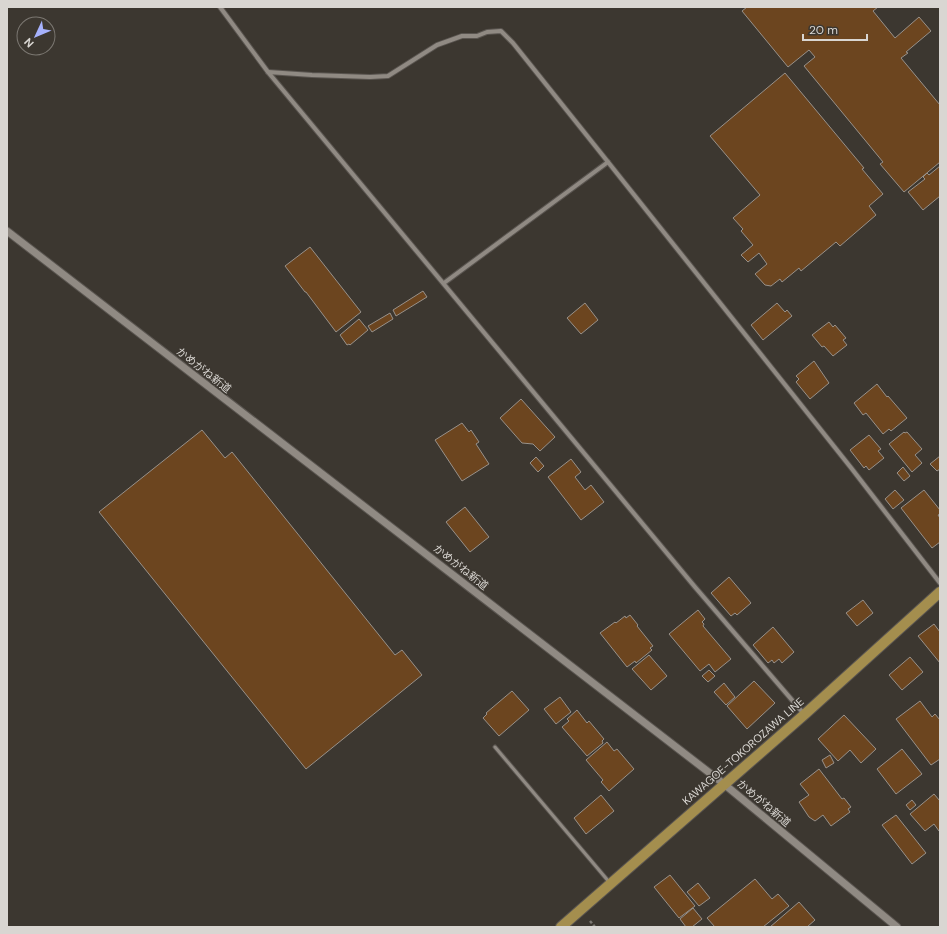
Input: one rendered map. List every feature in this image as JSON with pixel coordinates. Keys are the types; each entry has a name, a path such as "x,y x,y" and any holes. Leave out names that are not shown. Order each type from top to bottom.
{"main road":[{"name":"KAWAGOE-TOKOROZAWA LINE","path":"561,927 805,714 940,592"}],"street":[{"path":"220,7 268,72 695,587 805,714"},
{"path":"268,72 370,77 388,76 437,45 462,36 477,36 487,32 501,31 513,43 608,162 852,469 940,583"},
{"path":"444,284 608,162"},
{"name":"かめがね新道","path":"7,231 724,784 897,927"}],"lane":[{"path":"495,747 610,883"}],"building":[{"path":"747,7 878,7 873,11 895,38 919,17 931,31 901,58 940,105 940,162 904,192 880,164 883,162 804,66 815,57 809,50 788,67 742,11"},
{"path":"785,73 864,168 862,169 883,194 869,206 876,215 840,246 836,242 801,271 799,268 782,282 780,279 771,286 765,285 755,274 767,264 759,253 748,262 741,255 753,245 741,231 743,229 733,218 760,195 710,136"},
{"path":"940,166 940,196 923,210 908,192 925,179 923,177 927,173 929,175"},
{"path":"310,247 361,312 336,332 285,266"},
{"path":"423,291 427,297 396,316 393,310"},
{"path":"585,303 598,320 581,334 567,318"},
{"path":"777,303 785,312 787,310 792,316 763,340 751,325"},
{"path":"390,313 393,319 372,332 368,326"},
{"path":"359,319 368,330 350,345 347,345 340,335"},
{"path":"829,322 833,327 835,325 846,338 843,340 847,345 833,356 824,346 822,347 812,335"},
{"path":"814,361 829,383 810,399 796,382 799,379 796,376"},
{"path":"877,384 907,418 891,431 889,429 883,434 866,413 863,415 854,403"},
{"path":"521,399 555,437 540,451 533,444 522,443 500,418"},
{"path":"462,423 469,432 471,430 479,442 476,444 489,464 462,481 435,440"},
{"path":"202,430 225,458 232,452 395,655 402,650 422,675 306,769 99,512"},
{"path":"904,432 907,432 922,449 915,455 922,463 912,472 889,444"},
{"path":"869,435 881,449 878,451 884,458 869,470 866,466 864,468 850,450"},
{"path":"940,456 940,469 937,471 930,464"},
{"path":"536,457 544,466 538,472 530,463"},
{"path":"571,459 581,472 575,477 585,490 591,485 604,502 581,520 548,477"},
{"path":"903,467 910,476 904,481 897,473"},
{"path":"895,490 904,500 893,509 885,499"},
{"path":"924,490 940,510 940,514 938,515 940,518 940,542 932,548 901,508"},
{"path":"465,507 489,537 470,552 446,522"},
{"path":"729,577 751,603 737,615 735,613 731,616 711,593"},
{"path":"863,600 873,613 857,626 846,613"},
{"path":"698,610 705,619 702,622 704,624 703,626 731,659 715,672 709,664 700,671 669,634"},
{"path":"630,615 653,646 650,648 652,650 636,663 635,661 627,667 600,633 625,616 626,618"},
{"path":"934,624 940,632 940,663 918,636"},
{"path":"773,627 794,652 782,663 779,659 774,663 772,660 768,663 753,645"},
{"path":"649,655 667,676 651,690 632,669"},
{"path":"910,657 923,672 902,690 889,675"},
{"path":"709,670 715,676 708,682 702,676"},
{"path":"754,681 775,703 747,729 727,706"},
{"path":"724,683 735,697 726,705 714,692"},
{"path":"512,691 529,710 499,736 483,718 487,714 486,713"},
{"path":"560,697 571,712 556,724 544,709"},
{"path":"920,701 932,717 935,714 940,720 940,759 931,765 896,719"},
{"path":"577,710 587,723 589,721 604,739 602,741 603,743 587,756 562,727 569,721 567,719"},
{"path":"844,715 876,749 861,763 850,750 838,761 818,739"},
{"path":"607,742 614,751 617,749 634,769 609,791 601,782 603,780 586,760"},
{"path":"902,749 922,774 896,794 877,769"},
{"path":"830,755 834,763 826,768 822,760"},
{"path":"819,769 842,799 844,798 851,807 848,809 850,812 831,826 823,815 815,821 809,817 799,802 809,795 800,784"},
{"path":"934,794 940,801 940,830 939,831 934,824 925,831 910,814"},
{"path":"601,795 614,811 586,834 574,818"},
{"path":"912,800 916,805 910,810 906,805"},
{"path":"896,815 926,853 912,864 882,825"},
{"path":"670,875 695,906 679,918 654,887"},
{"path":"755,879 772,899 778,894 789,906 763,927 715,927 707,918"},
{"path":"698,883 710,898 699,906 687,892"},
{"path":"799,902 815,920 807,927 770,927"},
{"path":"693,908 702,919 692,927 686,927 680,919"}]}
